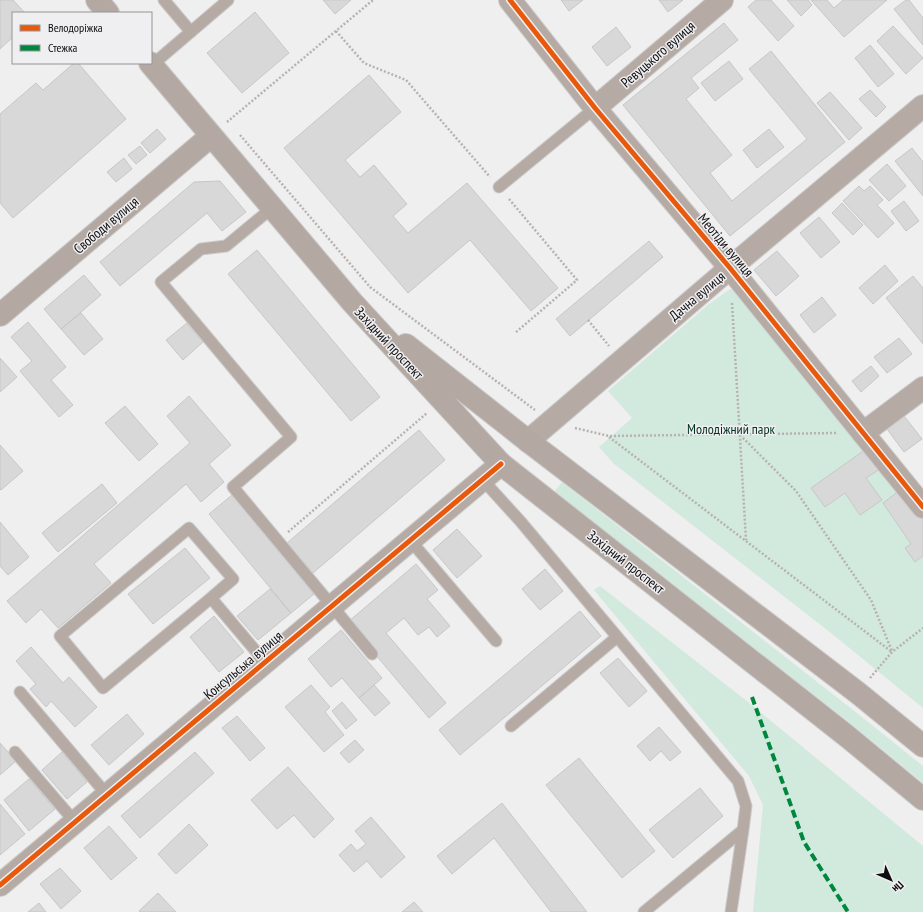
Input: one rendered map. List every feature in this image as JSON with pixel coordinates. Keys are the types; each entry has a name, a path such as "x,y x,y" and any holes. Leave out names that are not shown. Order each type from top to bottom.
{"main road":[{"path":"97,0 107,12"},
{"name":"Західний проспект","path":"151,64 352,302 501,464 848,737 923,799"},
{"name":"Свободи вулиця","path":"0,314 211,136"},
{"name":"Західний проспект","path":"352,302 528,441 858,693 923,746"},
{"path":"501,464 528,441"}],"street":[{"name":"Меотіди вулиця","path":"510,0 595,108 730,268 923,507"},
{"name":"Ревуцького вулиця","path":"595,108 722,0"},
{"name":"Дачна вулиця","path":"528,441 730,268 923,106"},
{"path":"863,433 923,388"},
{"name":"Консульська вулиця","path":"0,885 501,464"}],"lane":[{"path":"164,0 191,32"},
{"path":"152,63 228,0"},
{"path":"499,187 595,108"},
{"path":"272,208 226,246 201,249 162,282 291,437 233,487 372,654"},
{"path":"482,480 521,522 738,782 746,806 731,912"},
{"path":"189,528 233,579 211,598 103,688 60,636 189,528"},
{"path":"410,540 496,641"},
{"path":"211,598 265,662"},
{"path":"511,726 617,637"},
{"path":"20,692 107,795"},
{"path":"15,752 75,822"},
{"path":"644,912 743,830"}],"path":[{"path":"211,136 373,0"},
{"path":"336,31 364,63 406,80 577,280 515,333"},
{"path":"238,133 370,287 550,422 609,436 863,433"},
{"path":"732,300 746,540"},
{"path":"588,320 622,361"},
{"path":"277,541 442,400"},
{"path":"740,434 796,491 872,600 892,652"},
{"path":"609,436 892,652"},
{"path":"858,693 892,652 923,628"}],"green space":[{"name":"Молодіжний парк","path":"730,289 750,297 923,507 923,708 831,633 613,463 599,447 632,418 608,391 709,304"},
{"path":"562,482 923,766 923,783 854,726 554,492"},
{"path":"600,586 748,702 923,846 923,912 753,912 763,805 749,776 594,590"}],"building":[{"path":"0,0 13,0 24,12 12,12 12,38 0,49"},
{"path":"323,0 351,0 335,14"},
{"path":"561,0 583,0 569,11"},
{"path":"659,0 683,0 668,12"},
{"path":"756,0 771,0 794,26 778,41 748,7"},
{"path":"787,0 808,0 812,5 801,16"},
{"path":"811,0 827,0 834,8 843,0 887,0 844,37"},
{"path":"906,0 909,0 923,18 923,45 894,9"},
{"path":"255,12 289,53 242,93 207,53"},
{"path":"724,23 738,40 691,78 699,88 686,99 732,155 710,173 732,201 807,139 749,69 771,51 845,142 730,236 623,105"},
{"path":"893,26 923,58 906,74 877,41"},
{"path":"616,27 631,47 607,66 592,47"},
{"path":"870,45 894,74 878,87 855,58"},
{"path":"729,61 743,79 715,101 701,83"},
{"path":"73,64 79,64 126,119 13,218 0,203 0,114 36,83 43,90"},
{"path":"369,75 401,112 345,160 360,177 374,165 407,204 393,216 408,233 467,183 558,288 531,311 470,240 408,293 284,148"},
{"path":"870,90 886,107 876,117 859,99"},
{"path":"830,92 862,128 849,140 817,103"},
{"path":"157,129 166,139 150,153 141,143"},
{"path":"769,129 784,147 757,168 743,150"},
{"path":"140,146 147,155 136,164 128,155"},
{"path":"912,148 923,162 923,196 895,161"},
{"path":"124,158 132,169 116,182 107,172"},
{"path":"887,164 906,186 889,201 869,180"},
{"path":"220,181 246,212 222,231 207,213 120,286 100,262 194,182"},
{"path":"859,186 864,191 870,186 883,200 877,205 894,223 878,238 843,201"},
{"path":"904,201 919,221 906,231 891,211"},
{"path":"842,203 863,225 853,235 832,213"},
{"path":"819,217 840,242 821,258 800,233"},
{"path":"649,241 663,257 570,336 556,319"},
{"path":"257,250 380,397 351,421 228,274"},
{"path":"777,251 799,276 776,296 754,270"},
{"path":"885,265 898,281 873,304 859,288"},
{"path":"84,275 101,295 61,329 44,309"},
{"path":"913,276 923,288 923,344 886,298"},
{"path":"822,297 836,315 814,333 800,315"},
{"path":"81,313 103,339 84,355 61,329"},
{"path":"28,322 66,367 51,380 73,405 59,417 20,371 32,361 11,337"},
{"path":"187,323 203,342 183,360 166,340"},
{"path":"899,338 912,354 887,373 874,357"},
{"path":"0,358 17,377 0,392"},
{"path":"871,366 879,376 861,392 852,381"},
{"path":"189,396 231,445 209,464 224,482 201,502 186,484 94,564 111,583 58,628 41,609 26,623 7,601 190,443 167,416"},
{"path":"125,406 158,444 139,461 105,423"},
{"path":"904,416 922,439 904,452 887,429"},
{"path":"419,430 445,460 313,573 287,543"},
{"path":"0,445 23,471 1,490 0,489"},
{"path":"869,447 883,467 866,478 882,500 860,515 845,493 825,507 811,488"},
{"path":"102,484 117,503 58,552 42,533"},
{"path":"904,487 923,514 923,556 915,562 905,548 911,544 883,503"},
{"path":"232,495 314,594 291,613 209,514"},
{"path":"0,522 29,557 8,575 0,566"},
{"path":"457,529 482,556 457,578 433,550"},
{"path":"185,548 210,578 153,624 128,594"},
{"path":"416,564 438,590 427,599 450,626 437,637 429,627 418,635 404,618 386,633 446,703 429,718 348,622"},
{"path":"545,569 563,591 540,610 522,589"},
{"path":"270,589 291,613 258,640 237,616"},
{"path":"580,611 601,636 460,755 439,730"},
{"path":"214,616 244,652 219,672 190,637"},
{"path":"341,630 382,678 359,698 342,678 331,687 308,659"},
{"path":"31,647 63,683 69,677 97,707 75,727 51,701 46,707 30,689 36,684 16,661"},
{"path":"618,658 647,691 629,707 600,673"},
{"path":"311,685 330,707 325,712 344,735 324,752 285,707"},
{"path":"374,685 390,703 375,716 359,698"},
{"path":"342,702 357,720 346,729 332,711"},
{"path":"127,714 144,734 109,765 91,745"},
{"path":"237,716 265,748 250,761 222,728"},
{"path":"659,727 681,752 670,761 661,751 650,761 637,746"},
{"path":"355,740 364,750 349,763 340,753"},
{"path":"0,743 16,761 0,775"},
{"path":"62,752 87,782 67,799 42,770"},
{"path":"195,752 214,773 140,838 121,816"},
{"path":"579,758 655,851 622,878 546,785"},
{"path":"288,767 334,819 314,838 294,815 277,829 251,800"},
{"path":"29,779 55,809 29,831 4,800"},
{"path":"700,788 723,816 673,858 649,830"},
{"path":"502,803 587,912 551,912 494,838 452,874 437,856"},
{"path":"0,804 25,834 0,855"},
{"path":"371,817 405,857 381,878 367,861 354,872 339,855 351,844 357,851 366,844 355,831"},
{"path":"189,824 208,845 176,874 158,854"},
{"path":"109,826 137,858 111,880 84,848"},
{"path":"60,868 81,891 61,909 40,884"},
{"path":"158,893 176,912 139,911"},
{"path":"414,902 423,912 402,912"},
{"path":"39,903 46,912 28,912"}],"marked path":[{"path":"752,697 804,842 848,912"}],"cycle path":[{"path":"510,0 595,108 730,268 923,507"},
{"path":"0,885 501,464"}]}
